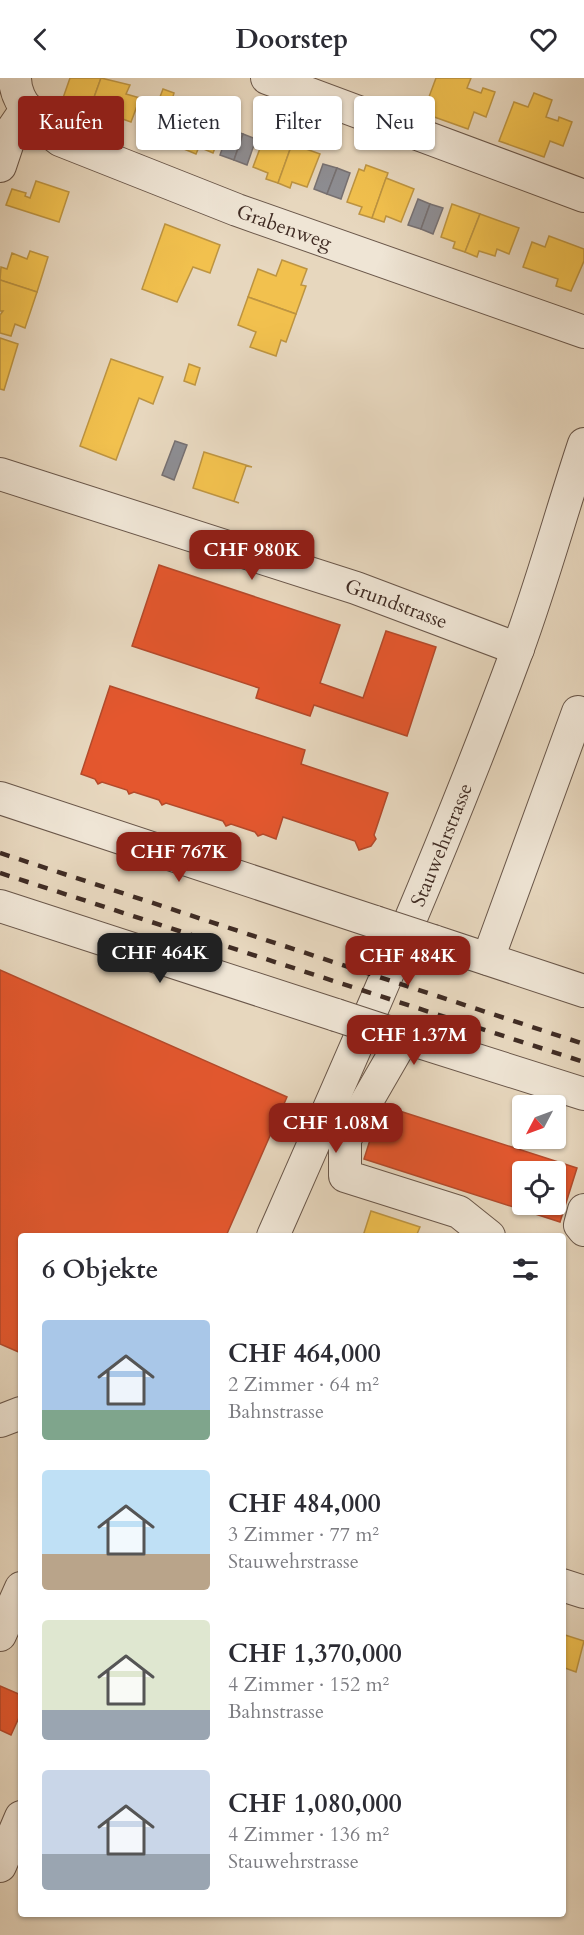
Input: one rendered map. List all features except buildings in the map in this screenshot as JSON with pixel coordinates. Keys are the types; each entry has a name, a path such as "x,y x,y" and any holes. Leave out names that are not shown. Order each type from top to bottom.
{"street":[{"name":"Grabenweg","path":"15,78 20,96"},
{"path":"267,78 584,196"},
{"path":"0,166 12,130 18,121"},
{"name":"Grabenweg","path":"85,150 237,210 584,332"},
{"name":"Stauwehrstrasse","path":"274,1233 419,902 518,649 584,444"},
{"name":"Grundstrasse","path":"0,474 356,588 518,649"},
{"path":"488,959 578,712"},
{"path":"0,798 584,991"},
{"path":"0,906 584,1094"},
{"path":"399,1035 345,1139 345,1176 459,1212 485,1233"},
{"path":"584,1210 580,1225 584,1230"},
{"path":"0,1421 18,1414"},
{"path":"566,1586 584,1592"},
{"path":"0,1635 18,1595"},
{"path":"0,1866 11,1827"}],"railway":[{"path":"0,853 584,1044"},
{"path":"0,873 584,1062"}]}
